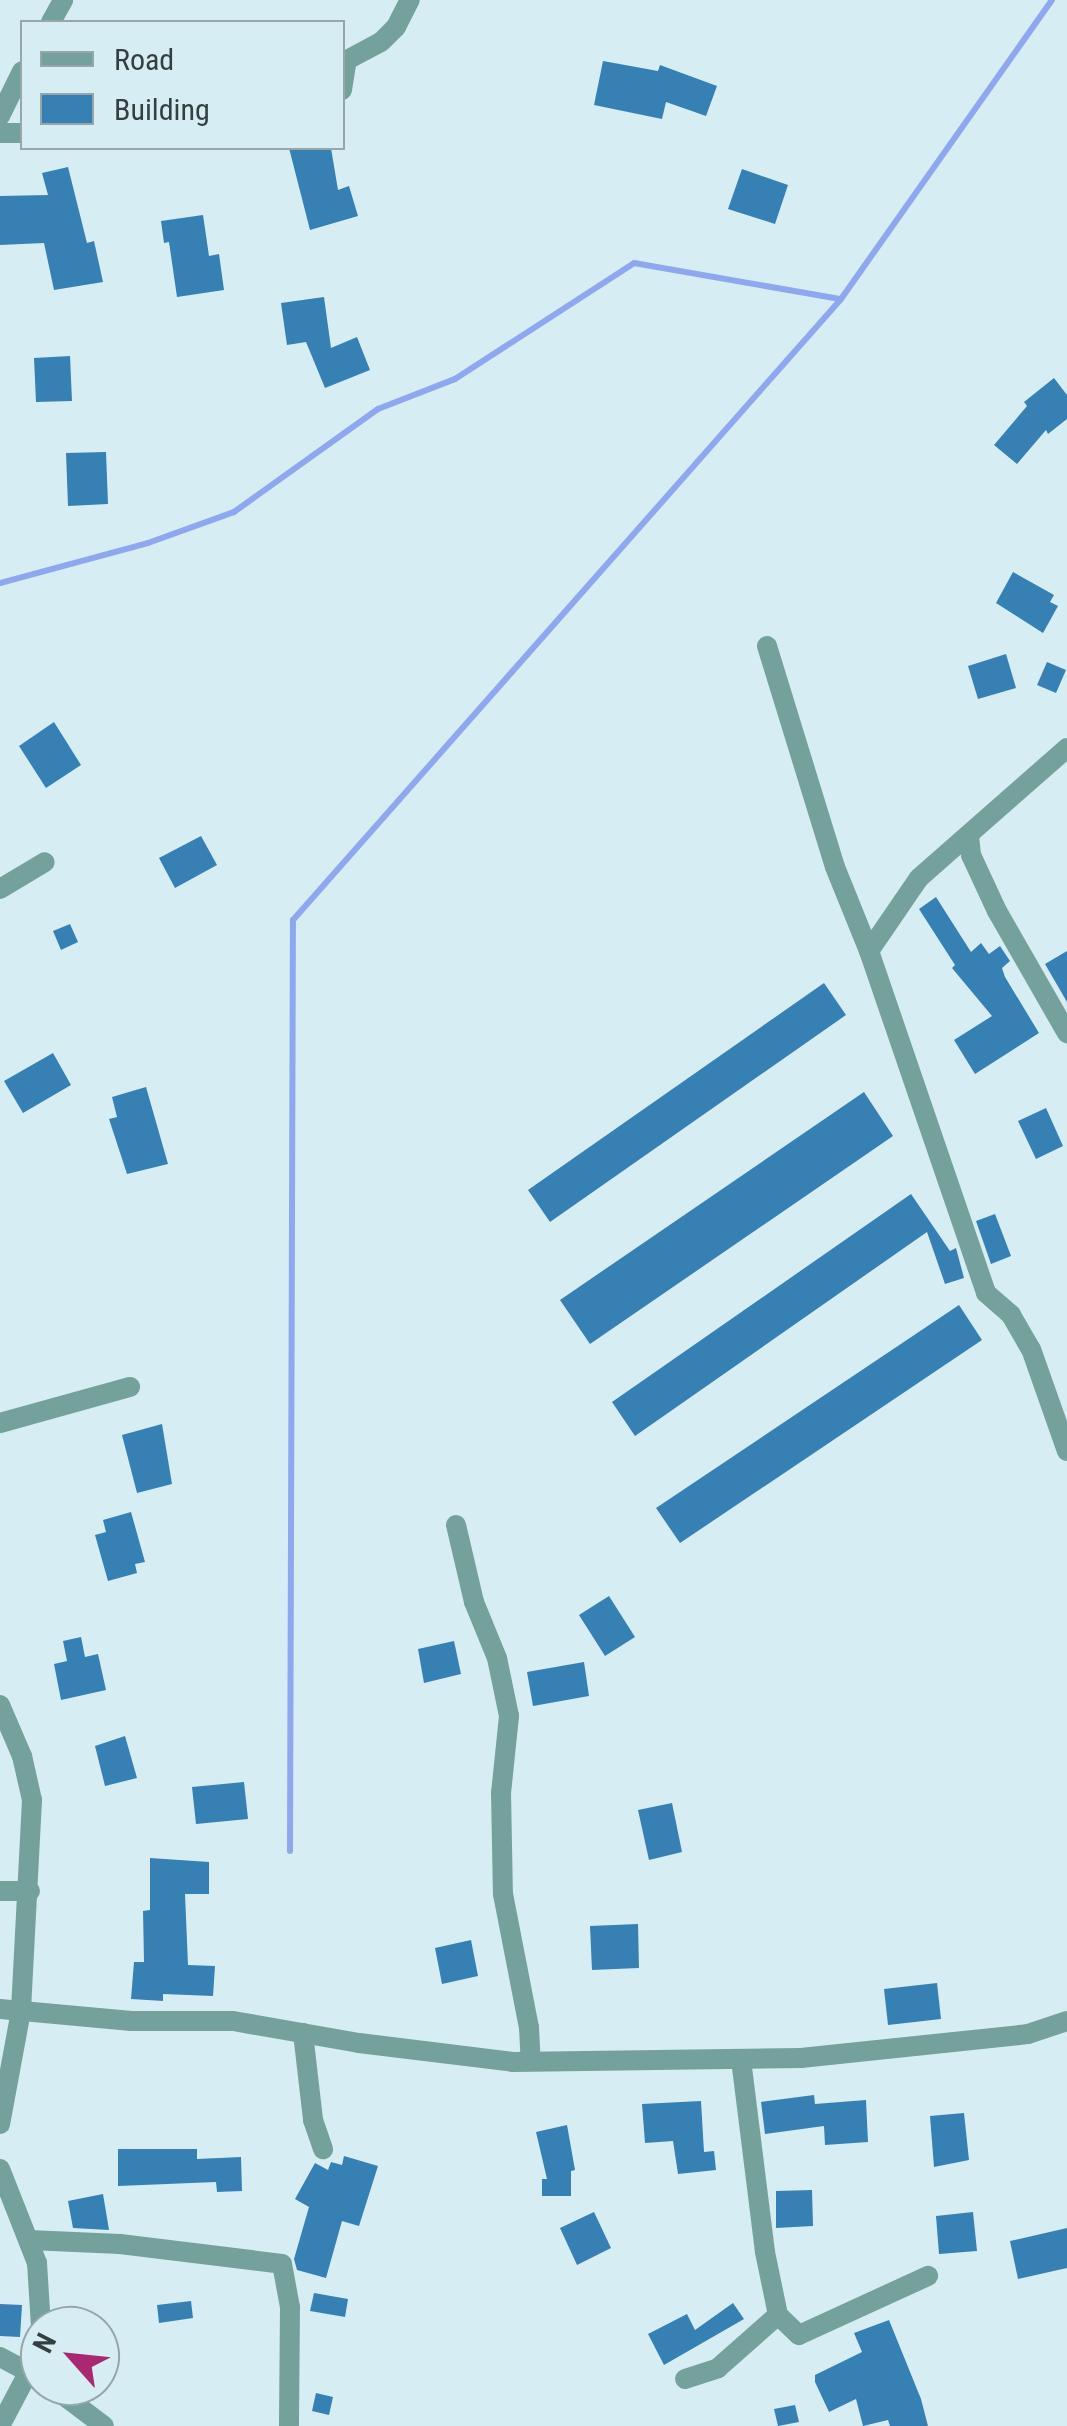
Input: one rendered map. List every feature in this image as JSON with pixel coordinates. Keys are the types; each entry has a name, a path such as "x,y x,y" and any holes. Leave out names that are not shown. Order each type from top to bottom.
{"street":[{"path":"345,72 347,60 365,46 381,42 396,26 410,0"},
{"path":"0,116 20,75"},
{"path":"767,646 836,867 870,951 986,1293 1011,1315 1031,1350 1067,1452"},
{"path":"870,951 919,878 1067,748"},
{"path":"969,836 971,855 997,911 1067,1033"},
{"path":"0,889 44,862"},
{"path":"0,1423 130,1388"},
{"path":"456,1524 474,1602 497,1658 509,1716 501,1793 503,1894 531,2062"},
{"path":"0,1705 22,1756 32,1800 30,1891 11,2010 0,2124"},
{"path":"0,1891 30,1891"},
{"path":"11,2010 131,2020 233,2021 531,2062 802,2058 1028,2034 1067,2021"},
{"path":"302,2033 312,2120 323,2149"},
{"path":"741,2059 764,2252 778,2314 799,2335 928,2276"},
{"path":"0,2169 29,2240 42,2286 42,2306"},
{"path":"29,2240 120,2244 282,2264 290,2307 289,2426"},
{"path":"685,2380 718,2368 778,2314"},
{"path":"0,2426 20,2397"},
{"path":"78,2406 104,2426"}],"building":[{"path":"603,61 658,71 660,65 717,86 706,116 666,102 662,119 594,105"},
{"path":"290,150 331,150 338,190 349,186 358,216 310,230"},
{"path":"68,167 87,243 94,241 103,282 54,290 44,243 0,245 0,196 48,195 42,173"},
{"path":"742,169 788,185 775,224 728,209"},
{"path":"203,215 209,256 219,254 224,290 177,297 169,242 164,243 161,221"},
{"path":"324,297 331,348 357,337 370,370 325,388 306,342 287,345 281,303"},
{"path":"70,356 72,401 36,402 34,358"},
{"path":"1054,378 1067,395 1067,419 1048,434 1046,430 1017,464 994,445 1027,406 1024,402"},
{"path":"106,452 108,504 68,506 66,453"},
{"path":"1013,572 1054,595 1050,602 1058,606 1043,633 996,603"},
{"path":"1006,654 1016,688 978,699 968,666"},
{"path":"1047,662 1066,670 1056,693 1037,685"},
{"path":"54,722 81,765 46,788 19,746"},
{"path":"201,836 217,865 175,888 159,858"},
{"path":"936,897 971,952 981,943 989,954 1000,946 1010,961 1002,968 1005,977 1039,1033 975,1074 954,1040 992,1016 952,968 955,965 919,909"},
{"path":"70,924 78,942 61,950 53,931"},
{"path":"1067,951 1067,1002 1045,964"},
{"path":"824,983 846,1015 550,1222 528,1190"},
{"path":"53,1053 71,1085 23,1113 4,1081"},
{"path":"146,1087 168,1164 127,1174 109,1119 117,1117 112,1097"},
{"path":"864,1092 893,1136 590,1344 560,1300"},
{"path":"1046,1108 1063,1146 1036,1159 1018,1121"},
{"path":"911,1194 950,1251 956,1248 964,1278 945,1284 927,1232 635,1436 612,1402"},
{"path":"995,1214 1011,1256 991,1264 976,1221"},
{"path":"959,1305 982,1340 680,1543 656,1508"},
{"path":"162,1424 172,1484 137,1493 122,1435"},
{"path":"131,1512 145,1562 135,1564 137,1573 108,1581 95,1535 106,1532 103,1520"},
{"path":"609,1596 635,1637 605,1656 579,1615"},
{"path":"81,1637 85,1657 98,1654 106,1690 61,1700 54,1664 67,1661 63,1641"},
{"path":"454,1641 461,1674 424,1683 418,1649"},
{"path":"584,1662 589,1696 533,1706 527,1672"},
{"path":"125,1736 137,1778 105,1786 95,1746"},
{"path":"244,1782 248,1819 196,1824 192,1787"},
{"path":"672,1803 682,1852 649,1860 638,1810"},
{"path":"150,1858 209,1862 209,1894 185,1894 188,1965 215,1966 213,1996 163,1994 163,2001 131,1999 134,1962 144,1962 143,1911 150,1910"},
{"path":"638,1924 639,1968 592,1970 590,1926"},
{"path":"471,1940 478,1976 442,1984 435,1948"},
{"path":"937,1983 941,2019 888,2025 884,1989"},
{"path":"814,2095 815,2104 866,2100 868,2142 825,2145 824,2126 765,2134 761,2102"},
{"path":"701,2101 704,2152 714,2151 716,2170 678,2174 673,2141 645,2143 642,2104"},
{"path":"964,2113 969,2160 934,2167 930,2116"},
{"path":"567,2125 575,2170 571,2171 571,2196 542,2196 542,2179 547,2179 536,2132"},
{"path":"118,2149 197,2149 197,2159 241,2157 242,2191 217,2192 216,2182 118,2186"},
{"path":"344,2156 378,2166 359,2226 342,2221 326,2278 297,2270 294,2259 309,2207 295,2199 315,2163 328,2170 331,2162 342,2165"},
{"path":"812,2190 813,2226 776,2228 776,2191"},
{"path":"103,2194 109,2230 73,2228 68,2201"},
{"path":"594,2212 611,2248 577,2265 560,2228"},
{"path":"973,2212 977,2251 939,2254 936,2216"},
{"path":"1067,2228 1067,2268 1018,2279 1010,2241"},
{"path":"314,2293 348,2299 345,2317 310,2311"},
{"path":"191,2301 193,2318 159,2323 157,2305"},
{"path":"733,2303 744,2319 664,2365 648,2334 687,2314 695,2330"},
{"path":"0,2304 22,2305 20,2337 0,2336"},
{"path":"889,2320 928,2426 890,2426 888,2420 863,2426 856,2399 829,2412 815,2382 815,2375 862,2352 854,2333"},
{"path":"316,2393 333,2397 329,2415 312,2411"},
{"path":"795,2405 799,2422 778,2426 774,2409"}],"waterway":[{"path":"290,1851 293,920 841,299 1052,0"},
{"path":"0,583 148,543 234,512 378,409 455,379 634,263 840,299"}]}
